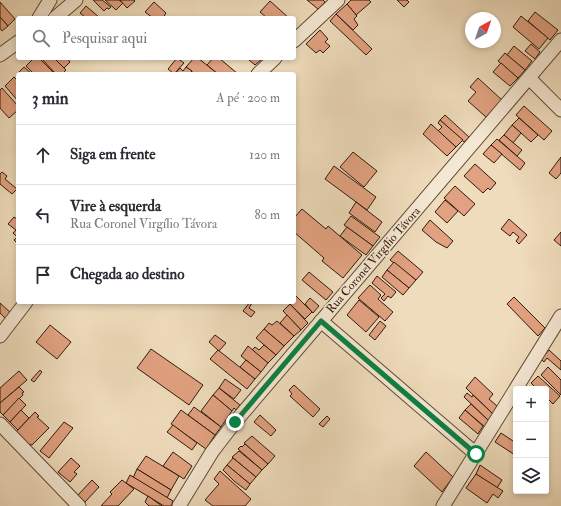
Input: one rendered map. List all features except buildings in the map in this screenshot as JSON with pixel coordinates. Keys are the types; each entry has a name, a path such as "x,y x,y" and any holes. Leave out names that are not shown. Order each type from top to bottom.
{"street":[{"path":"41,16 50,0"},
{"path":"57,16 76,0"},
{"path":"296,39 338,0"},
{"name":"Rua Coronel Virgílio Távora","path":"179,506 212,452 235,422 561,40"},
{"path":"0,55 16,43"},
{"path":"260,72 273,60"},
{"path":"529,78 561,110"},
{"path":"0,336 24,304"},
{"path":"443,506 561,316"},
{"path":"321,321 476,454"},
{"path":"0,424 78,506"}],"route":[{"path":"235,422 321,321 476,454"}]}
